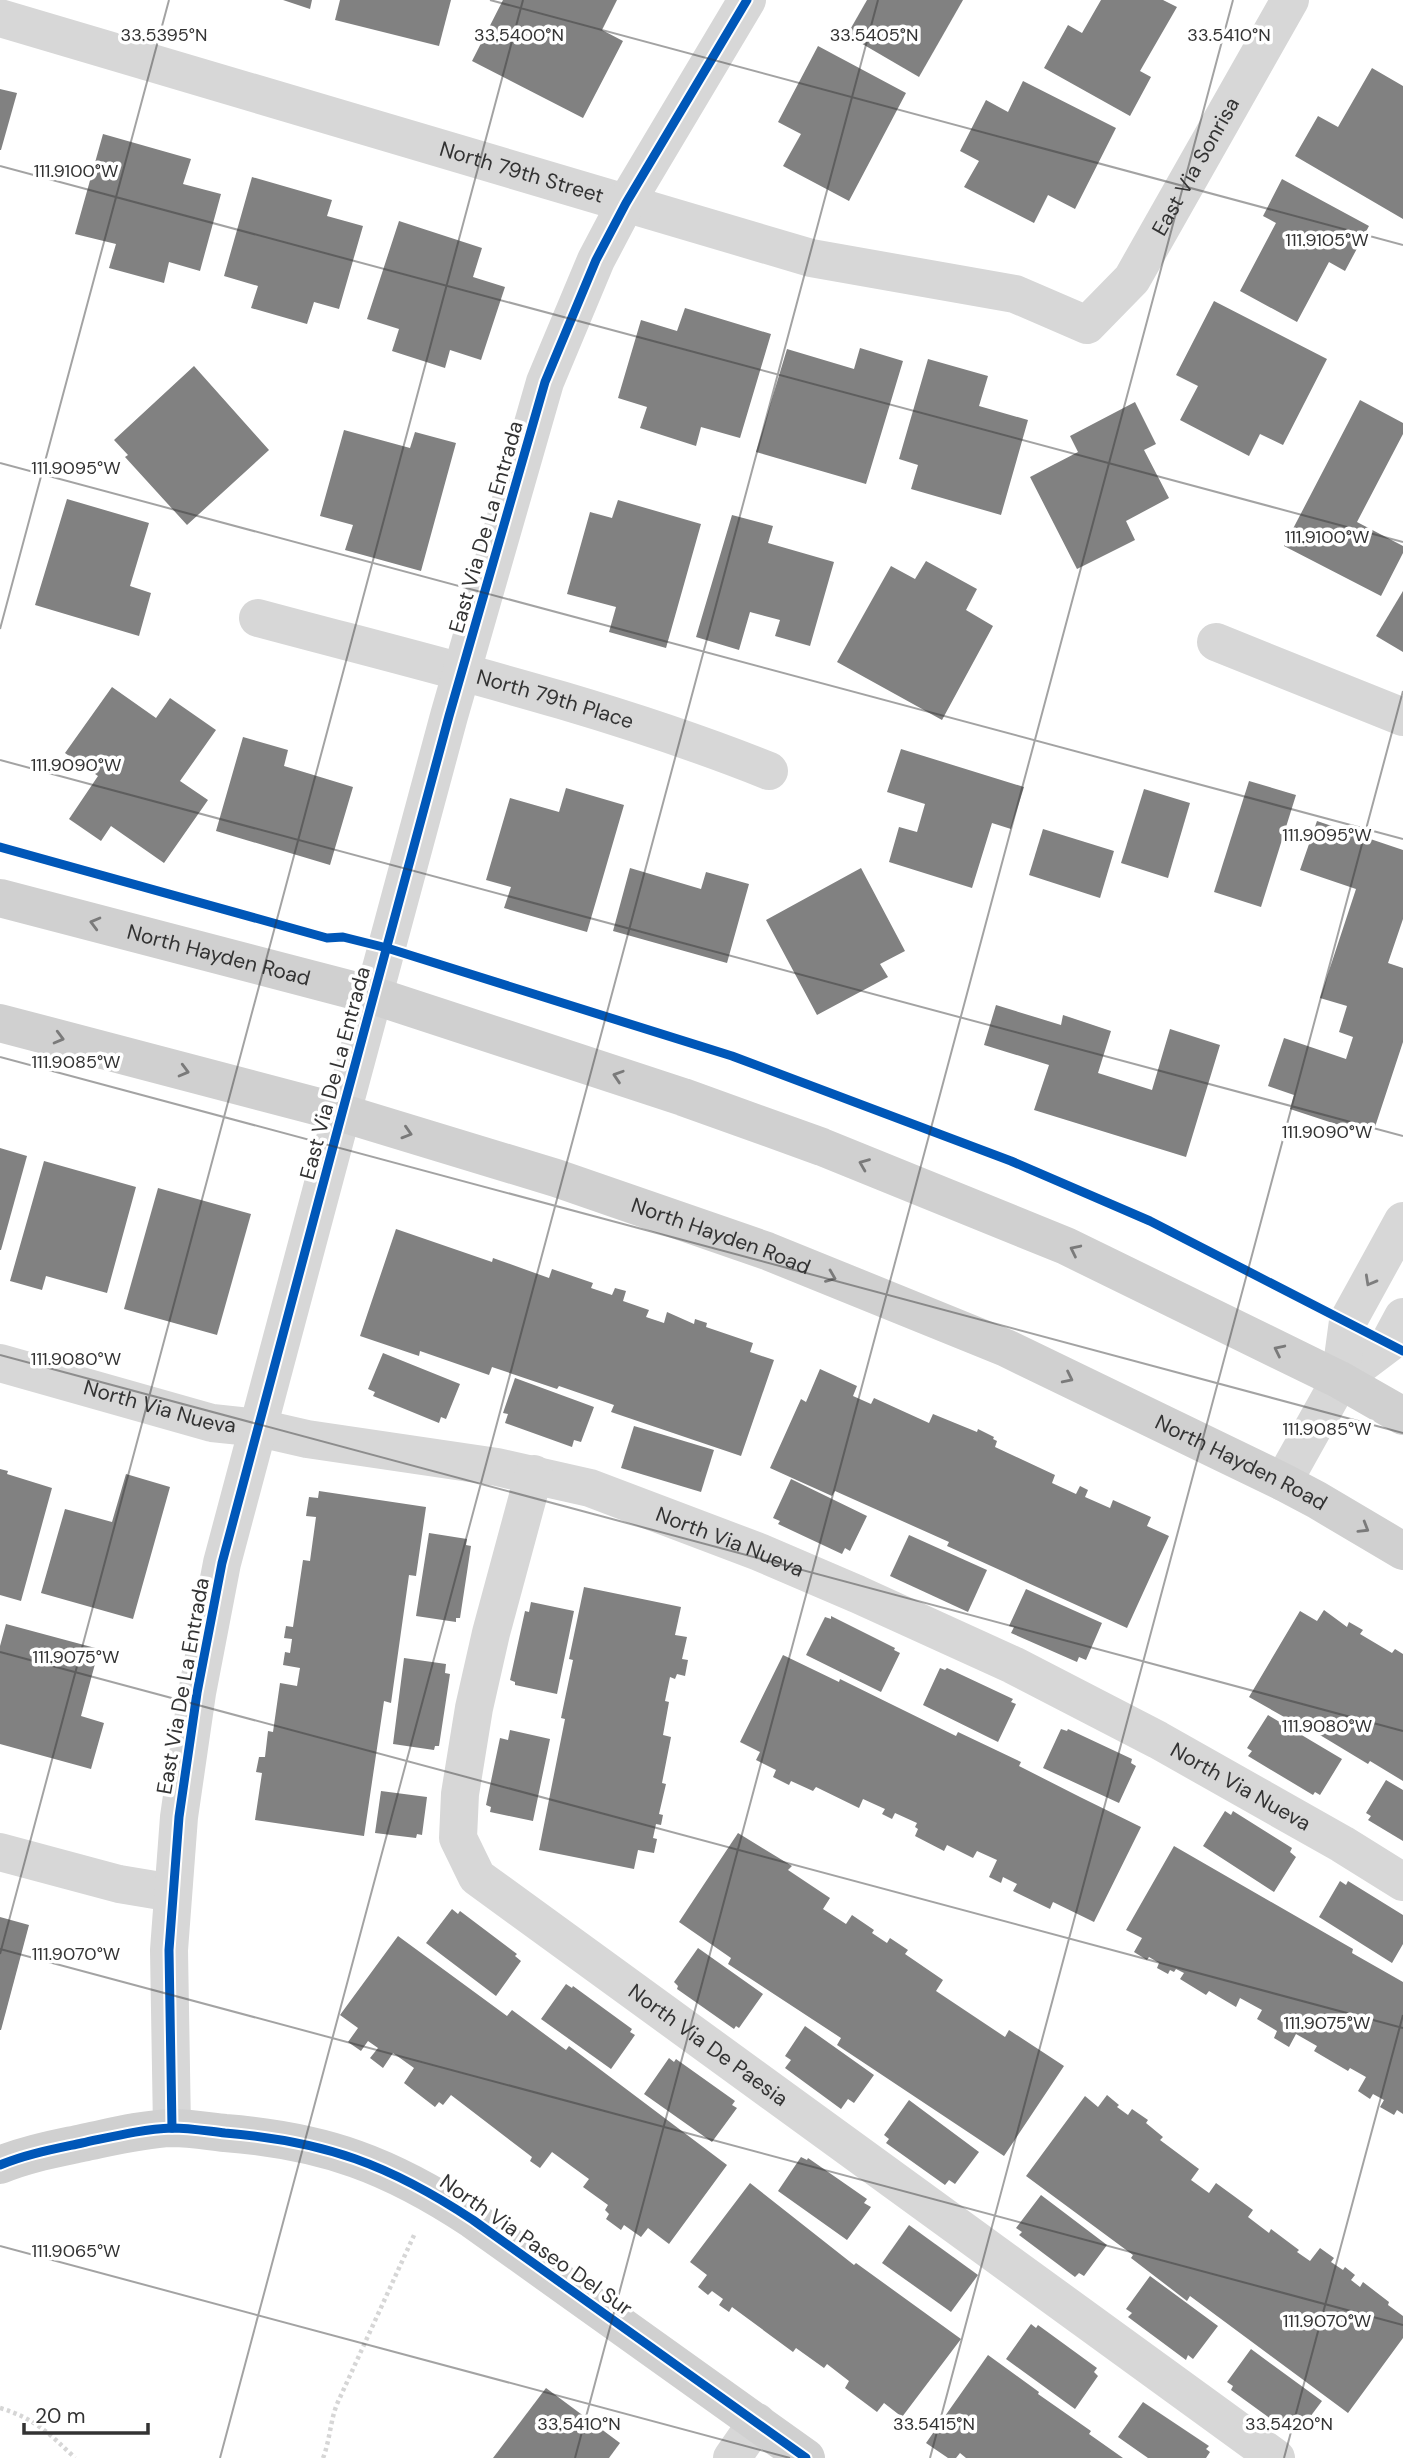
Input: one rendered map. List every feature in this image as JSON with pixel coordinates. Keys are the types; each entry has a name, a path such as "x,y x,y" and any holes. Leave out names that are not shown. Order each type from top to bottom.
{"main road":[{"name":"North Hayden Road","path":"0,898 374,996 683,1097 822,1147 1066,1246 1340,1380 1403,1416"},
{"name":"North Hayden Road","path":"0,1023 342,1113 556,1178 767,1251 1006,1348 1283,1482 1403,1551"},
{"path":"0,2165 34,2153 172,2128"},
{"name":"North Via Paseo Del Sur","path":"172,2128 280,2139 341,2152 390,2171 430,2191 806,2458"}],"street":[{"name":"East Via De La Entrada","path":"172,2128 169,1950 179,1817 197,1693 222,1563 342,1113 462,673 545,382 596,260 626,203 747,0"},
{"name":"East Via Sonrisa","path":"1087,325 1132,279 1290,0"},
{"name":"North 79th Street","path":"0,18 811,258 1015,294 1087,325"},
{"name":"North 79th Place","path":"258,618 462,673 701,744 769,771"},
{"path":"1216,642 1403,717"},
{"path":"1283,1482 1340,1380 1348,1321 1403,1222"},
{"path":"1340,1380 1389,1343 1403,1317"},
{"name":"North Via Nueva","path":"0,1363 212,1423 259,1428 307,1439 534,1474 590,1488 759,1552 1013,1665 1158,1740 1342,1844 1403,1882"},
{"name":"North Via De Paesia","path":"534,1474 491,1633 474,1707 460,1794 458,1838 477,1877 1276,2458"},
{"path":"0,1852 119,1884 173,1893"},
{"path":"732,2458 757,2422"}],"path":[{"path":"323,2458 329,2444 331,2418 415,2233"},
{"path":"0,2408 22,2414 53,2436 75,2458"}],"building":[{"path":"283,0 312,0 310,9"},
{"path":"340,0 451,0 439,46 335,20"},
{"path":"503,0 617,0 602,30 623,41 583,118 472,61"},
{"path":"867,0 963,0 919,77 847,35"},
{"path":"1101,0 1163,0 1177,7 1140,71 1151,77 1130,116 1044,68 1068,25 1082,33"},
{"path":"818,46 906,93 849,201 783,166 801,134 778,122"},
{"path":"1372,68 1403,86 1403,219 1295,156 1318,116 1338,127"},
{"path":"1023,81 1116,128 1075,209 1048,195 1034,223 964,187 979,161 960,151 986,100 1008,112"},
{"path":"0,89 17,93 1,150 0,150"},
{"path":"103,134 191,159 183,184 221,194 200,271 169,262 164,283 109,268 116,244 75,234"},
{"path":"252,177 332,200 327,216 363,226 339,309 314,302 307,324 251,308 258,286 224,276"},
{"path":"1282,179 1369,226 1345,271 1329,262 1297,322 1240,291 1276,223 1263,216"},
{"path":"399,221 482,248 473,277 505,287 481,360 450,350 445,368 392,351 399,329 367,319"},
{"path":"1214,301 1327,359 1283,445 1260,434 1249,456 1180,420 1198,386 1176,375"},
{"path":"685,308 771,334 740,438 701,427 696,446 640,428 647,407 618,398 641,320 677,331"},
{"path":"860,348 903,361 866,484 756,452 787,349 854,369"},
{"path":"928,359 988,376 979,406 1028,420 1001,515 911,489 918,465 899,459"},
{"path":"194,366 269,450 187,525 125,457 128,455 114,440"},
{"path":"1360,400 1403,423 1403,434 1357,522 1403,546 1403,553 1381,596 1284,546"},
{"path":"1135,402 1156,444 1144,450 1169,498 1126,521 1135,540 1077,569 1030,477 1078,452 1070,436"},
{"path":"344,430 410,448 415,432 456,443 421,571 345,550 353,525 320,516"},
{"path":"67,499 149,523 130,586 151,593 139,636 35,605"},
{"path":"618,500 701,524 666,648 609,632 616,607 567,594 590,512 612,518"},
{"path":"732,515 773,526 768,543 834,562 810,646 775,636 780,620 750,612 739,650 696,637"},
{"path":"926,561 977,589 966,610 993,626 942,720 837,662 891,566 915,579"},
{"path":"1403,591 1403,652 1376,636"},
{"path":"112,687 156,718 170,698 216,730 180,781 208,800 164,863 111,826 101,841 69,819 98,776 65,753"},
{"path":"243,737 288,750 284,766 353,787 330,865 216,831"},
{"path":"901,749 1024,787 1011,829 992,823 972,888 889,862 899,827 917,832 925,804 887,792"},
{"path":"1249,781 1296,795 1261,907 1214,892"},
{"path":"566,788 624,805 587,932 504,908 511,887 486,880 510,798 559,812"},
{"path":"1144,789 1190,803 1168,878 1121,863"},
{"path":"1317,821 1403,850 1403,919 1388,963 1403,968 1403,1042 1372,1136 1290,1109 1294,1095 1268,1086 1284,1038 1346,1059 1353,1037 1339,1032 1347,1006 1320,998 1356,889 1300,870"},
{"path":"1043,829 1114,851 1100,898 1029,875"},
{"path":"630,868 701,889 706,872 749,884 727,963 613,931"},
{"path":"861,868 905,951 880,964 888,977 817,1015 766,920"},
{"path":"996,1005 1061,1025 1063,1015 1111,1031 1098,1073 1152,1090 1170,1029 1220,1045 1186,1157 1034,1110 1049,1065 984,1045"},
{"path":"0,1148 27,1156 1,1250 0,1250"},
{"path":"44,1161 136,1187 107,1293 46,1276 42,1290 10,1281"},
{"path":"158,1188 251,1214 217,1335 124,1309"},
{"path":"396,1229 492,1262 493,1258 549,1278 552,1269 593,1283 591,1288 612,1295 615,1288 626,1291 623,1301 649,1310 646,1317 664,1323 667,1312 694,1324 695,1319 707,1323 706,1327 753,1343 750,1352 774,1360 741,1456 611,1412 614,1405 559,1386 557,1389 492,1367 489,1375 420,1351 419,1356 360,1336"},
{"path":"383,1353 460,1384 446,1419 441,1417 439,1423 373,1396 375,1392 368,1389"},
{"path":"820,1369 857,1386 853,1396 871,1404 874,1398 929,1423 933,1414 977,1432 978,1429 994,1437 997,1441 995,1447 1055,1475 1052,1483 1076,1494 1080,1486 1088,1490 1085,1497 1110,1508 1113,1500 1151,1517 1147,1526 1169,1536 1127,1628 947,1546 949,1542 835,1491 832,1496 770,1468 801,1399 806,1402"},
{"path":"515,1378 594,1407 581,1442 574,1440 572,1447 505,1423 508,1414 503,1413"},
{"path":"634,1426 714,1450 701,1492 621,1468"},
{"path":"0,1469 8,1471 7,1474 52,1488 21,1601 0,1595"},
{"path":"126,1474 170,1487 133,1619 41,1593 65,1509 112,1522"},
{"path":"791,1479 867,1516 850,1551 845,1548 842,1554 778,1524 780,1521 773,1518"},
{"path":"319,1491 426,1507 416,1576 409,1575 391,1703 384,1701 364,1836 255,1820 262,1773 256,1772 259,1757 265,1757 268,1731 273,1732 280,1683 297,1686 300,1668 283,1665 285,1652 290,1653 292,1639 284,1638 286,1626 293,1627 303,1560 310,1561 316,1517 306,1516 309,1497 318,1498"},
{"path":"429,1533 467,1539 466,1545 471,1546 460,1618 456,1618 456,1622 416,1616"},
{"path":"909,1535 987,1570 968,1612 890,1576"},
{"path":"584,1587 681,1607 675,1635 687,1637 682,1659 688,1660 685,1676 677,1674 675,1679 670,1677 665,1701 669,1702 663,1735 671,1737 662,1783 666,1784 659,1814 663,1815 661,1825 656,1824 654,1853 638,1850 634,1869 539,1850 565,1719 561,1718 573,1660 569,1659"},
{"path":"1026,1589 1102,1623 1086,1660 1079,1657 1077,1662 1011,1633 1014,1627 1009,1626"},
{"path":"531,1602 574,1611 557,1694 515,1685 515,1682 510,1680 525,1611 529,1612"},
{"path":"1324,1610 1347,1627 1349,1622 1363,1630 1360,1634 1392,1653 1395,1649 1403,1654 1403,1781 1249,1697 1300,1611 1317,1621"},
{"path":"831,1616 900,1653 881,1692 806,1655 825,1617 831,1619"},
{"path":"6,1624 99,1649 81,1716 104,1723 91,1769 0,1744 0,1646"},
{"path":"783,1655 839,1682 840,1679 956,1736 958,1732 1021,1762 1019,1766 1141,1827 1094,1922 1053,1902 1050,1909 1013,1891 1017,1884 1003,1877 1001,1883 989,1877 997,1860 977,1851 973,1858 947,1845 944,1851 915,1836 917,1823 895,1813 892,1819 882,1814 885,1809 863,1799 859,1808 816,1787 813,1791 791,1781 789,1785 773,1777 776,1770 756,1760 760,1752 740,1742"},
{"path":"404,1658 446,1664 445,1673 450,1674 439,1746 435,1746 434,1750 393,1744"},
{"path":"940,1668 947,1668 1013,1699 1011,1702 1016,1704 998,1742 923,1705"},
{"path":"1268,1715 1342,1759 1320,1795 1315,1792 1313,1795 1248,1756 1252,1751 1247,1748"},
{"path":"1061,1729 1068,1729 1132,1759 1131,1763 1136,1766 1119,1803 1043,1768"},
{"path":"510,1730 550,1739 533,1821 490,1812 491,1807 486,1805 500,1738 508,1740"},
{"path":"1386,1780 1403,1790 1403,1841 1368,1820 1371,1816 1366,1813"},
{"path":"381,1791 427,1797 422,1835 417,1834 416,1838 375,1833"},
{"path":"1225,1811 1231,1815 1233,1811 1292,1848 1290,1852 1296,1857 1274,1892 1203,1846"},
{"path":"738,1833 792,1866 788,1870 830,1898 823,1909 846,1924 852,1915 887,1943 890,1938 908,1950 905,1954 943,1980 936,1991 1005,2037 1009,2030 1064,2066 1004,2156 837,2045 841,2038 728,1964 731,1958 679,1922"},
{"path":"1174,1846 1353,1949 1352,1953 1403,1982 1403,2114 1397,2110 1394,2115 1380,2107 1384,2100 1373,2094 1370,2099 1358,2091 1366,2077 1350,2068 1348,2071 1314,2051 1317,2046 1296,2034 1289,2047 1274,2038 1277,2031 1257,2019 1262,2010 1240,1998 1236,2007 1209,1991 1206,1995 1180,1979 1184,1973 1176,1969 1174,1972 1170,1970 1168,1974 1157,1968 1159,1963 1134,1952 1142,1938 1126,1930"},
{"path":"1340,1881 1346,1885 1348,1881 1403,1915 1403,1944 1392,1963 1319,1917"},
{"path":"452,1909 458,1914 460,1911 517,1954 515,1956 521,1961 496,1996 426,1943"},
{"path":"0,1917 29,1925 1,2030 0,2030"},
{"path":"398,1936 507,2016 512,2010 566,2050 569,2046 727,2165 669,2244 648,2228 641,2237 624,2225 621,2230 606,2219 609,2214 605,2210 608,2205 583,2187 589,2179 552,2152 540,2168 530,2161 532,2157 451,2095 443,2105 439,2102 435,2107 404,2083 414,2068 393,2053 383,2068 370,2058 378,2048 368,2041 361,2051 348,2042 358,2028 340,2015"},
{"path":"698,1948 763,1994 739,2028 736,2026 734,2029 677,1989 678,1986 674,1982"},
{"path":"566,1984 572,1988 573,1986 632,2029 630,2032 635,2035 611,2069 541,2019"},
{"path":"805,2026 874,2075 854,2103 848,2099 841,2109 785,2068 791,2060 785,2056"},
{"path":"669,2058 674,2062 676,2059 735,2101 732,2105 737,2108 712,2142 644,2094"},
{"path":"1107,2095 1128,2115 1132,2109 1148,2120 1146,2123 1163,2137 1160,2140 1199,2169 1191,2180 1209,2193 1216,2183 1253,2210 1248,2217 1269,2233 1271,2229 1310,2261 1320,2248 1334,2258 1331,2262 1343,2270 1345,2267 1355,2275 1351,2280 1360,2287 1363,2282 1403,2316 1403,2338 1348,2413 1190,2296 1187,2301 1131,2258 1133,2255 1026,2176 1085,2096 1098,2107"},
{"path":"909,2100 979,2152 955,2184 949,2180 945,2185 886,2143 889,2139 884,2135"},
{"path":"801,2157 807,2160 808,2158 867,2199 864,2203 871,2207 847,2240 778,2191"},
{"path":"750,2183 854,2265 856,2263 961,2339 902,2417 884,2403 877,2412 845,2388 849,2381 827,2364 824,2368 796,2348 793,2352 732,2307 729,2312 719,2305 723,2299 712,2291 708,2295 698,2287 707,2275 690,2262"},
{"path":"1041,2195 1107,2245 1084,2276 1079,2273 1075,2277 1019,2235 1022,2232 1016,2228"},
{"path":"909,2225 978,2275 951,2312 882,2263"},
{"path":"1150,2276 1218,2326 1193,2359 1188,2355 1186,2360 1128,2317 1132,2313 1126,2309"},
{"path":"1031,2324 1036,2328 1038,2325 1097,2368 1094,2372 1098,2376 1075,2409 1006,2359"},
{"path":"1251,2349 1322,2401 1298,2433 1292,2428 1289,2432 1231,2390 1233,2386 1227,2382"},
{"path":"988,2355 1123,2458 966,2458 960,2453 956,2458 948,2458 926,2443"},
{"path":"546,2388 620,2443 609,2458 493,2458"},
{"path":"1143,2402 1209,2446 1206,2449 1210,2452 1206,2458 1148,2458 1118,2437"}],"cycle path":[{"path":"172,2128 169,1950 179,1817 197,1693 222,1563 449,716 545,382 596,260 626,203 747,0"},
{"path":"0,847 327,938 343,937 387,948 732,1056 1011,1161 1150,1221 1403,1351"},
{"path":"0,2165 61,2147 172,2128 294,2142 355,2159 413,2184 473,2220 806,2458"}]}
